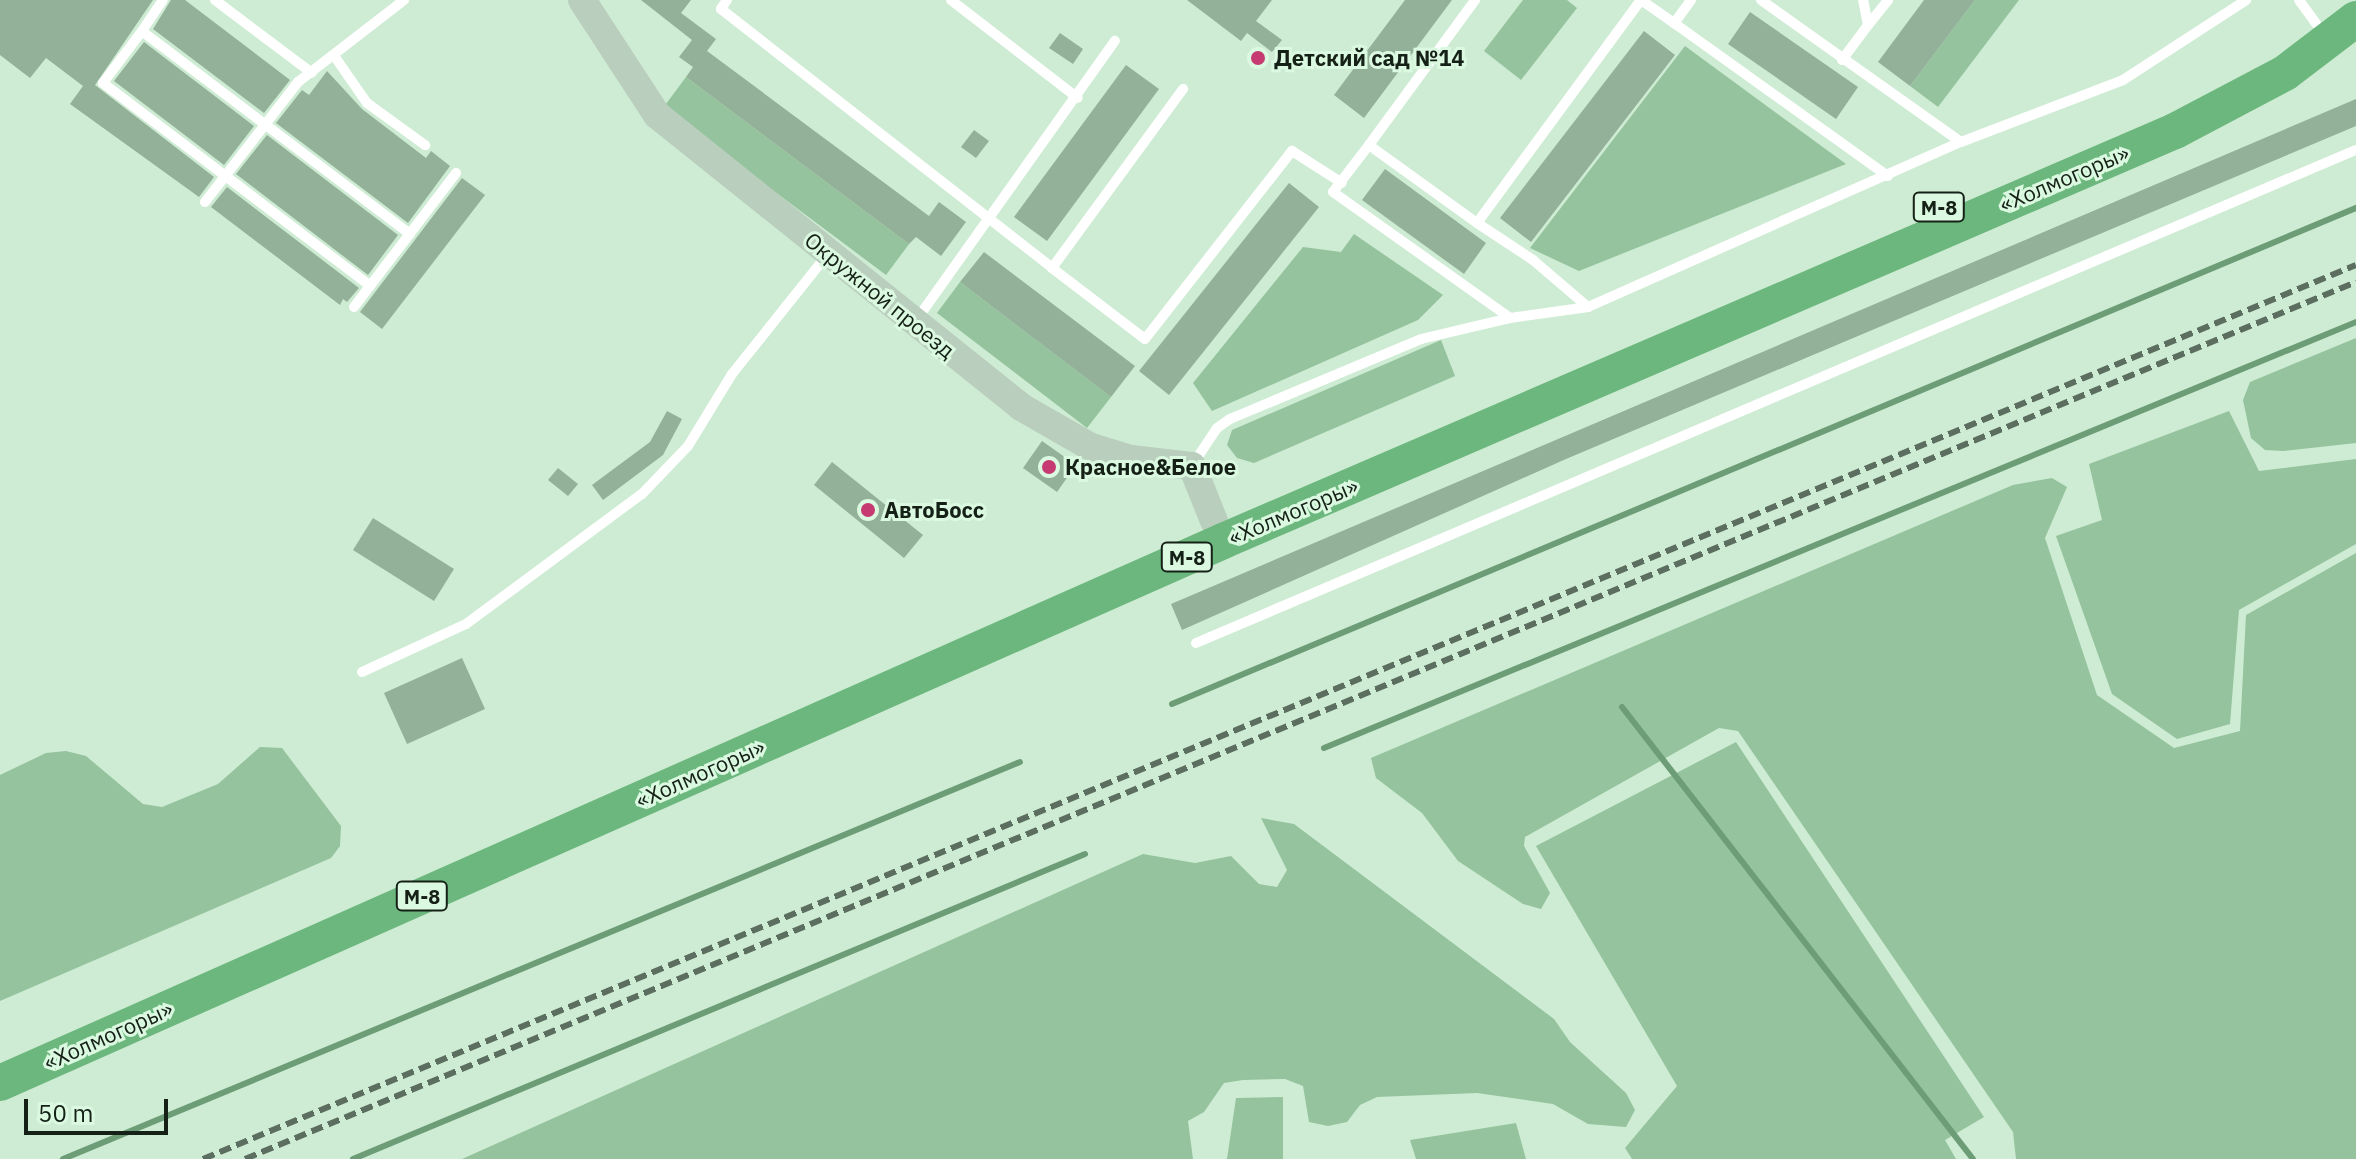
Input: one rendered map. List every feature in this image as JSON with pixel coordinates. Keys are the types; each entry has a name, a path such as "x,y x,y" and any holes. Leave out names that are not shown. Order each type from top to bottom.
{"highway":[{"name":"«Холмогоры»","path":"0,1058 1214,521 2167,109 2240,73 2307,12 2344,0"},
{"name":"«Холмогоры»","path":"0,1083 1223,541 2175,131 2285,73 2356,19"}],"street":[{"name":"Окружной проезд","path":"582,0 657,115 1021,407 1089,446 1131,459 1192,466"},
{"path":"1192,466 1214,521"}],"lane":[{"path":"163,0 103,83 370,286"},
{"path":"215,0 312,73"},
{"path":"205,202 265,124 312,73 404,0"},
{"path":"727,0 721,9 988,221 1145,339 1292,151 1342,183"},
{"path":"951,0 1078,98"},
{"path":"1475,0 1333,192 1510,318"},
{"path":"1477,223 1641,0 1888,176"},
{"path":"1674,23 1691,0"},
{"path":"1761,0 1961,142"},
{"path":"1863,0 1868,25"},
{"path":"1842,60 1888,0"},
{"path":"1192,466 1217,428 1230,419 1421,339 1510,318 1588,307 1961,142 2123,80 2245,0"},
{"path":"142,31 410,234"},
{"path":"914,323 1078,98 1115,41"},
{"path":"335,57 367,103 425,145"},
{"path":"1052,268 1183,89"},
{"path":"1369,145 1533,260 1588,307"},
{"path":"1196,643 2356,150"},
{"path":"354,307 456,173"},
{"path":"362,672 466,624 651,486 688,446 732,374 828,253"}],"green space":[{"path":"1523,0 1567,0 1577,8 1521,80 1484,51"},
{"path":"1975,0 2019,0 1938,107 1910,86"},
{"path":"1685,46 1846,164 1579,271 1530,248"},
{"path":"686,77 909,244 886,275 663,108"},
{"path":"1354,234 1443,295 1418,320 1212,411 1193,383 1303,247 1341,252"},
{"path":"960,282 1111,397 1087,428 937,313"},
{"path":"2356,338 2356,443 2283,451 2265,450 2251,438 2243,400 2250,382"},
{"path":"1441,340 1455,376 1254,463 1237,458 1227,445 1232,430"},
{"path":"2229,411 2259,471 2356,459 2356,544 2239,610 2230,724 2177,739 2112,694 2056,536 2102,520 2089,464"},
{"path":"2052,478 2067,487 2045,538 2097,695 2174,748 2240,731 2246,615 2356,553 2356,1159 2016,1159 2013,1132 1738,731 1719,728 1525,837 1524,846 1550,893 1541,909 1523,904 1458,861 1422,813 1376,778 1371,758 2013,485"},
{"path":"1736,742 1984,1117 1945,1140 1956,1159 1632,1159 1625,1148 1677,1086 1536,846"},
{"path":"260,747 282,748 341,826 340,846 331,858 0,1001 0,775 46,753 66,751 86,756 143,804 162,807 218,784"},
{"path":"1261,818 1294,824 1554,1019 1570,1042 1626,1093 1635,1110 1626,1127 1588,1124 1553,1104 1477,1093 1377,1097 1360,1105 1347,1122 1328,1126 1309,1122 1303,1086 1285,1079 1243,1080 1224,1083 1204,1112 1188,1121 1193,1159 462,1159 1143,854 1195,863 1231,856 1259,884 1277,887 1287,870"},
{"path":"1283,1097 1283,1159 1227,1159 1236,1098"},
{"path":"1516,1123 1526,1159 1416,1159 1410,1140"}],"building":[{"path":"0,0 153,0 95,85 214,177 199,197 70,104 83,86 46,58 30,78 0,55"},
{"path":"171,0 185,0 290,80 264,113 153,29"},
{"path":"641,0 691,0 681,13 716,39 707,51 929,216 939,202 966,222 941,256 916,237 909,244 686,77 693,67 679,57 692,40"},
{"path":"1187,0 1272,0 1256,21 1282,40 1272,52 1247,33 1241,41"},
{"path":"1405,0 1452,0 1364,118 1334,95"},
{"path":"1924,0 1975,0 1910,86 1878,62"},
{"path":"1750,12 1858,87 1836,119 1728,44"},
{"path":"1644,31 1675,55 1531,242 1500,218"},
{"path":"1060,33 1083,49 1073,64 1049,48"},
{"path":"144,42 254,126 224,165 114,81"},
{"path":"1126,65 1159,89 1047,241 1014,217"},
{"path":"327,71 362,109 426,158 431,151 450,166 408,223 276,123 302,90 309,95"},
{"path":"2356,99 2356,126 1566,459 1182,630 1171,604"},
{"path":"974,130 989,141 976,158 961,147"},
{"path":"267,135 398,235 368,275 236,174"},
{"path":"1385,169 1486,243 1464,274 1362,200"},
{"path":"462,178 485,195 382,329 360,312"},
{"path":"1289,183 1319,207 1169,395 1139,371"},
{"path":"227,187 359,288 347,302 343,299 340,305 211,207"},
{"path":"984,252 1135,366 1111,397 960,282"},
{"path":"667,411 682,419 663,455 603,500 592,485 650,442"},
{"name":"Красное&Белое","path":"1042,441 1076,465 1057,492 1023,468"},
{"name":"АвтоБосс","path":"832,462 923,535 904,558 814,485"},
{"path":"558,468 578,484 568,496 548,480"},
{"path":"373,518 454,569 434,601 353,550"},
{"path":"462,658 485,709 407,744 384,693"}],"waterway":[{"path":"1172,704 2356,208"},
{"path":"1324,748 2356,322"},
{"path":"1622,707 1973,1159"},
{"path":"63,1159 1020,762"},
{"path":"353,1159 1085,854"}],"railway":[{"path":"203,1159 2356,265"},
{"path":"245,1159 2356,282"}],"place":[{"name":"Детский сад №14","path":"1258,58"},
{"name":"Красное&Белое","path":"1049,467"},
{"name":"АвтоБосс","path":"868,510"}]}
